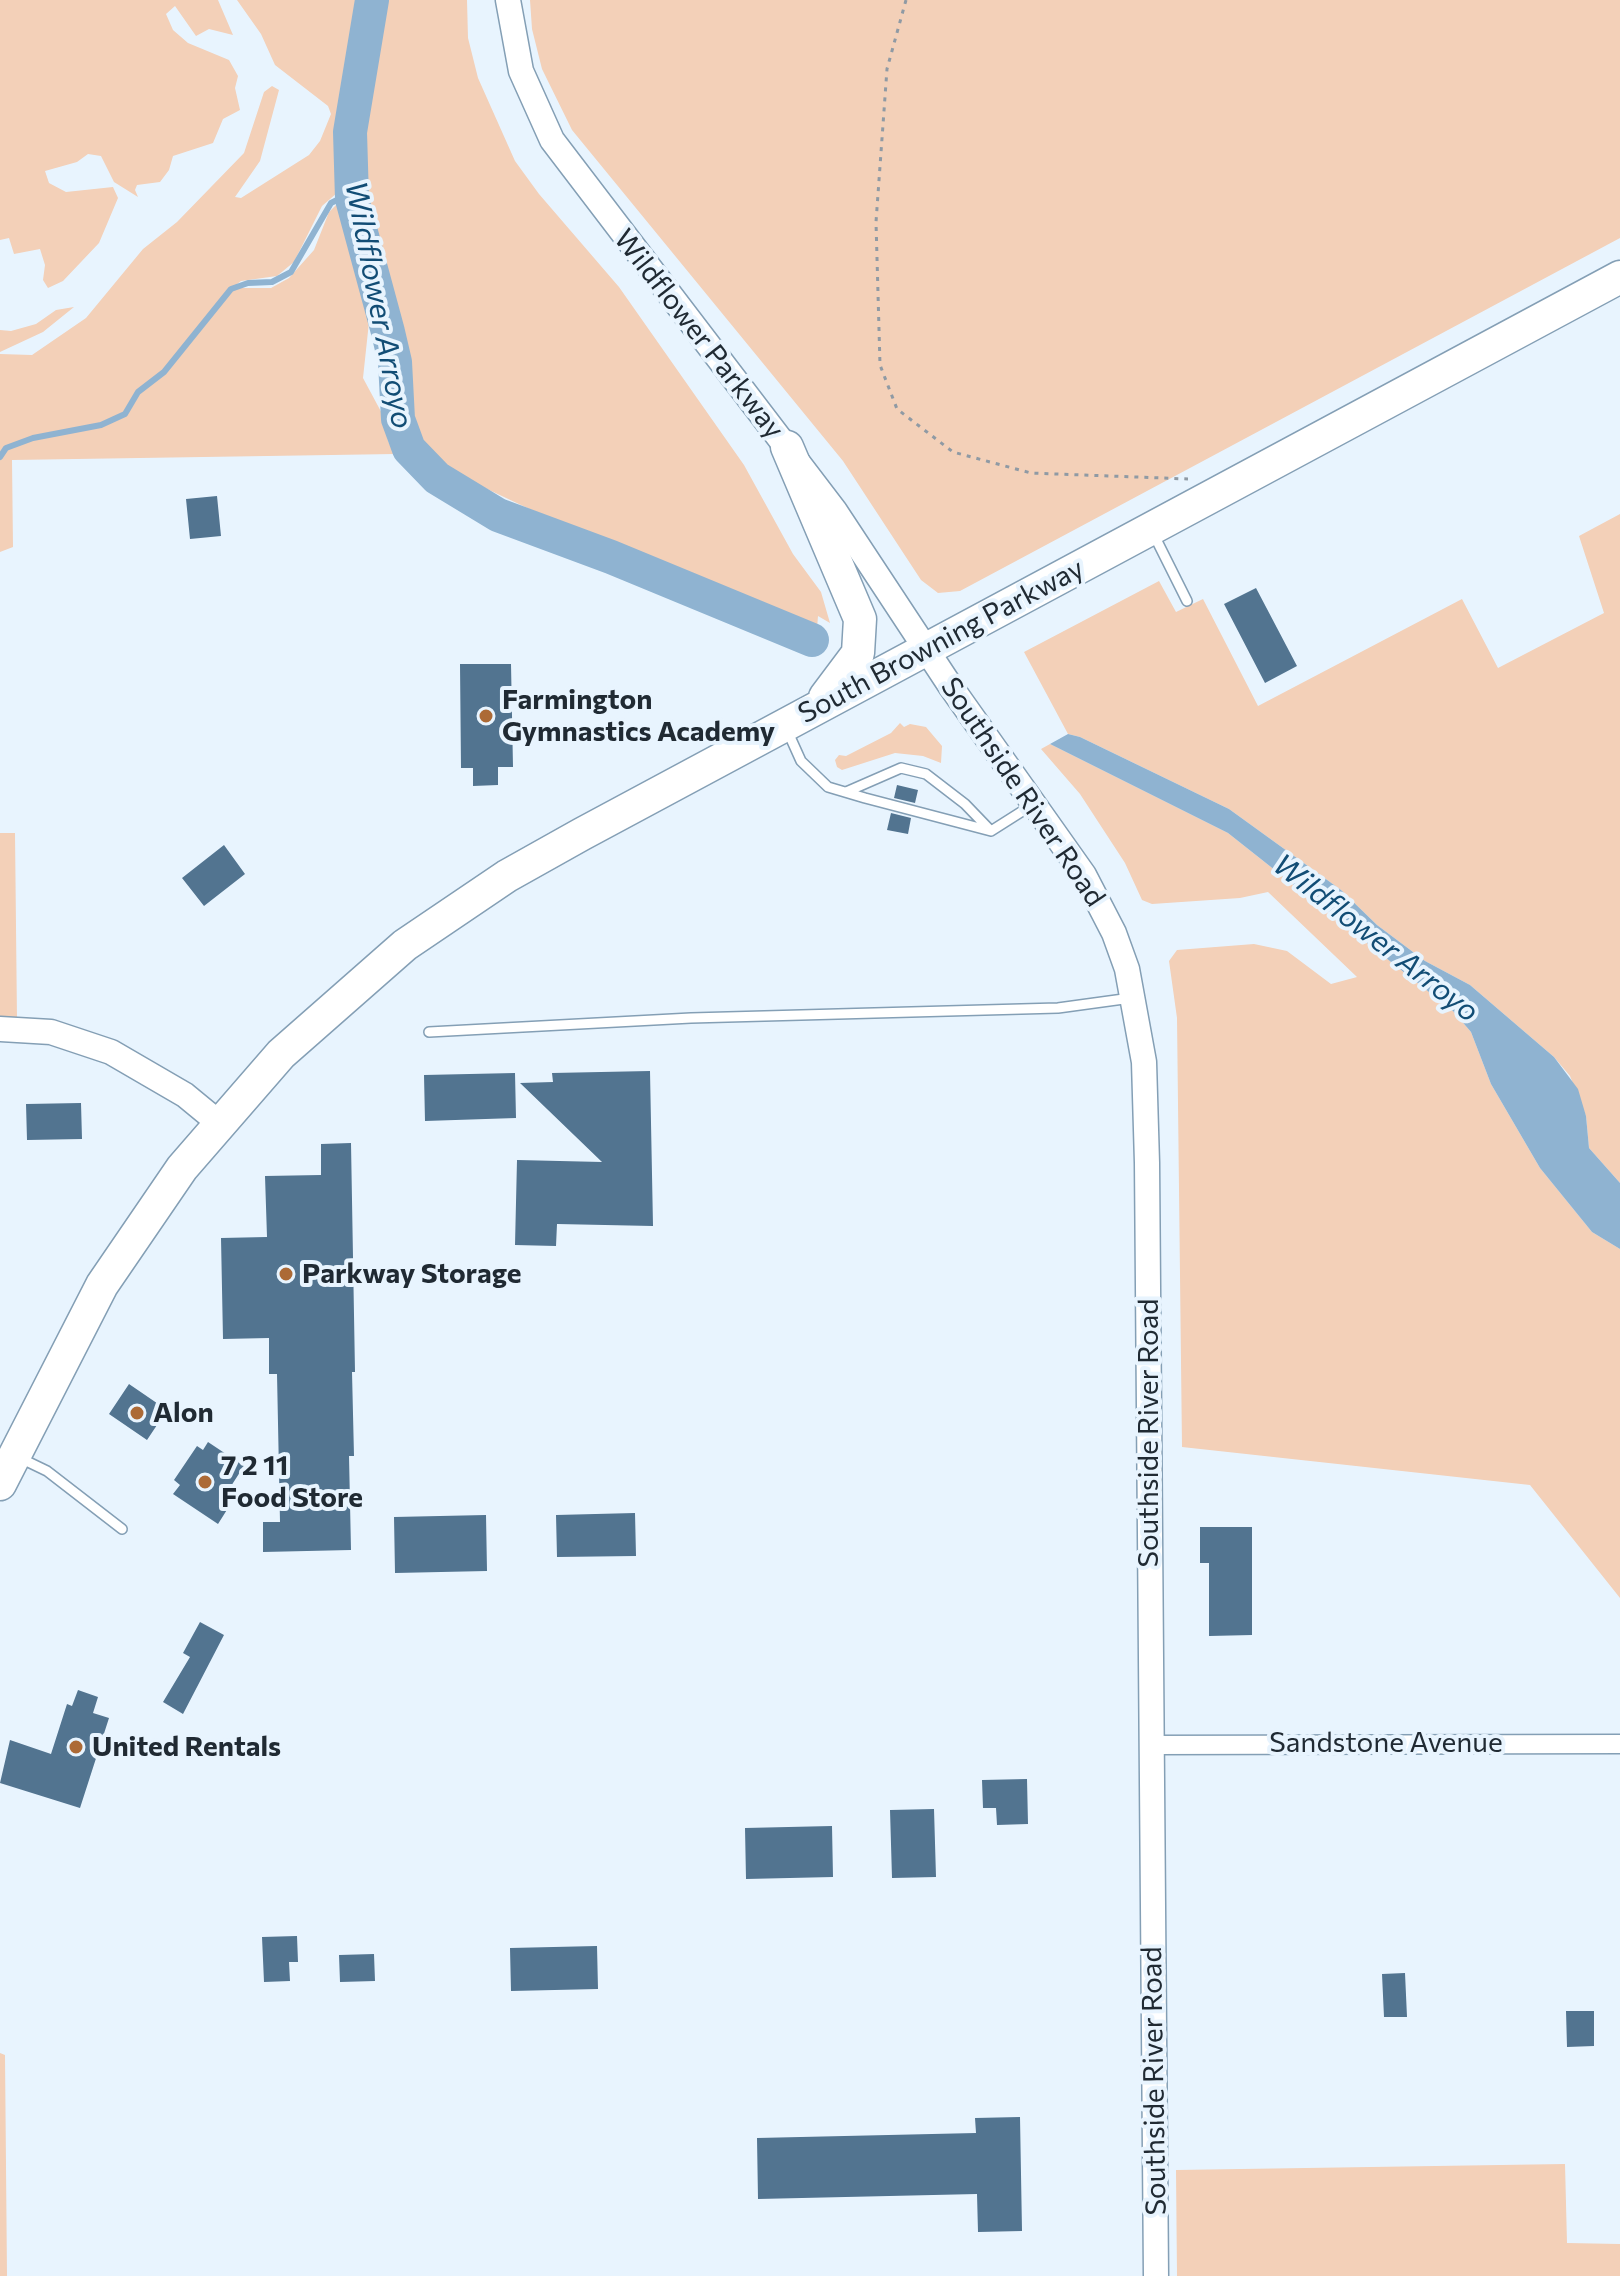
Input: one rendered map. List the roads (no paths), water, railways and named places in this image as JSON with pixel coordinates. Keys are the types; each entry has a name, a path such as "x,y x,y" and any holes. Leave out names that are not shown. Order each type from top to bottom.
{"highway":[{"name":"South Browning Parkway","path":"0,1484 102,1285 144,1220 219,1123 281,1054 405,945 507,876 1620,277"},
{"path":"787,447 860,619 858,653 835,689 797,718"}],"main road":[{"name":"Wildflower Parkway","path":"508,0 521,71 552,140 835,511 927,651"},
{"name":"Southside River Road","path":"927,651 1035,803 1100,903 1114,933 1134,997 1144,1062 1156,2276"},
{"path":"0,1029 51,1032 111,1052 173,1087 219,1123"}],"street":[{"name":"Sandstone Avenue","path":"1151,1745 1620,1744"}],"lane":[{"path":"1152,530 1187,601"},
{"path":"797,718 801,761 828,787 991,831 1035,803"},
{"path":"846,792 901,768 926,774 965,804 991,831"},
{"path":"429,1032 691,1018 1058,1008 1134,997"},
{"path":"14,1455 47,1471 122,1529"}],"water":[{"path":"1068,734 1229,809 1341,890 1377,925 1425,961 1470,985 1554,1057 1578,1089 1586,1116 1589,1148 1620,1183 1620,1249 1592,1232 1540,1168 1491,1084 1471,1032 1453,1011 1228,833 1050,744"}],"waterway":[{"name":"Wildflower Arroyo","path":"372,0 350,132 352,199 395,362 398,419 409,449 437,478 498,515 611,557 812,640"},
{"path":"0,457 6,448 33,438 101,425 125,414 138,392 164,372 231,289 248,283 272,282 291,272 331,203 343,197 352,199"}],"place":[{"name":"Farmington Gymnastics Academy","path":"486,716"},
{"name":"Parkway Storage","path":"286,1274"},
{"name":"Alon","path":"137,1413"},
{"name":"7 2 11 Food Store","path":"205,1482"},
{"name":"United Rentals","path":"76,1747"}]}
